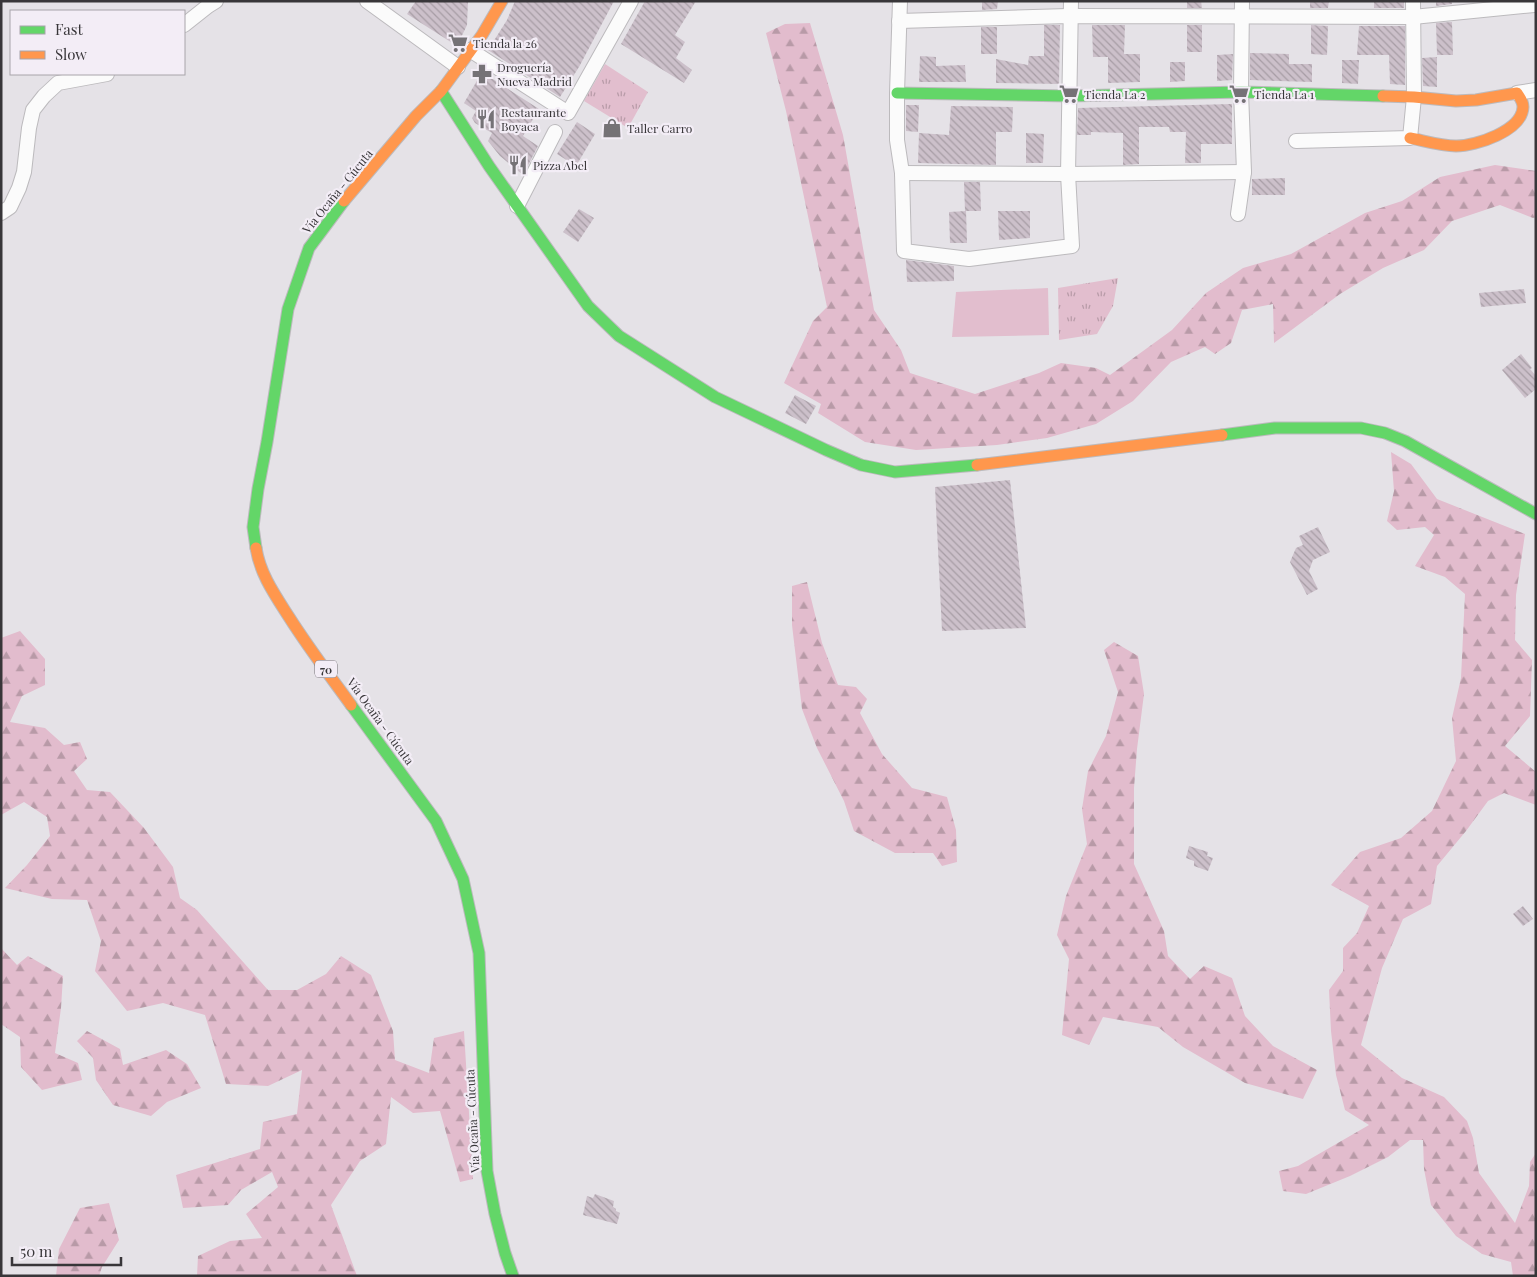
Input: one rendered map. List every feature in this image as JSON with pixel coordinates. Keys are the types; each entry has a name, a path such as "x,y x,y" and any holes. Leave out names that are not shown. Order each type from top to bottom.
{"street":[{"path":"185,24 216,1"},
{"path":"366,1 458,67"},
{"path":"482,35 488,1"},
{"name":"70","path":"441,91 482,35 502,1"},
{"path":"470,50 568,112 631,1"},
{"path":"900,1 897,140 902,173 904,251 969,259 1072,246 1068,174 1071,1"},
{"path":"1238,214 1244,172 1241,92 1242,1"},
{"path":"1410,138 1414,96 1413,1"},
{"path":"899,21 1070,16 1413,17 1534,5"},
{"path":"1,213 10,207 22,180 33,110 58,83 102,75"},
{"path":"897,93 1069,96 1241,92 1414,96 1456,101 1476,100 1536,90"},
{"path":"441,91 517,206 588,306 619,336 715,397 861,465 894,472 928,470 1019,461 1275,428 1361,428 1384,433 1405,441 1536,514"},
{"name":"Vía Ocaña - Cúcuta","path":"441,91 416,116 340,205 309,248 288,309 253,527 257,555 266,581 307,645 436,821 463,879 479,953 487,1171 495,1214 513,1276"},
{"path":"1296,141 1410,138 1442,146 1457,146 1485,141 1507,130 1522,116 1524,106 1522,99 1516,93"},
{"path":"517,206 556,132"},
{"path":"902,173 1244,172"}],"green space":[{"path":"810,23 843,135 874,310 901,350 910,373 975,394 1039,373 1061,363 1096,368 1110,375 1172,330 1206,293 1243,268 1291,254 1365,213 1402,201 1440,177 1495,165 1536,171 1536,217 1533,218 1500,205 1452,221 1424,250 1383,268 1340,294 1274,343 1273,304 1242,310 1231,343 1215,354 1205,347 1171,362 1133,401 1096,424 1047,438 997,445 916,450 865,442 818,413 821,404 784,383 813,321 827,307 786,111 766,33 785,24"},
{"path":"605,64 648,92 628,128 584,101"},
{"path":"1118,278 1113,306 1097,334 1059,340 1058,288"},
{"path":"1048,288 1049,335 952,337 956,292"},
{"path":"1391,452 1411,464 1437,499 1525,534 1516,595 1515,640 1532,660 1530,716 1505,746 1536,772 1536,805 1504,793 1488,801 1437,866 1431,904 1403,919 1382,968 1361,1045 1402,1078 1444,1097 1467,1121 1473,1138 1479,1173 1515,1223 1529,1186 1530,1162 1536,1153 1536,1276 1513,1276 1511,1262 1482,1254 1456,1236 1431,1205 1424,1169 1423,1140 1410,1140 1388,1157 1350,1176 1306,1194 1283,1191 1279,1171 1298,1166 1369,1125 1345,1110 1336,1075 1329,990 1343,971 1343,948 1357,933 1369,906 1331,885 1360,852 1401,838 1432,811 1456,761 1452,718 1461,678 1465,594 1445,577 1415,566 1434,535 1425,527 1397,530 1387,521 1394,491"},
{"path":"807,582 822,643 838,685 856,687 867,699 860,713 882,754 912,788 947,797 956,830 957,862 942,866 933,853 895,853 854,831 844,801 817,748 802,709 792,625 792,586"},
{"path":"20,631 45,659 45,685 22,696 10,722 45,728 64,745 80,742 87,759 74,771 87,790 110,792 144,828 173,867 180,898 197,910 268,990 297,990 326,974 341,956 371,975 393,1031 395,1060 429,1073 434,1038 464,1031 473,1179 460,1182 440,1111 413,1113 391,1097 386,1144 360,1161 331,1205 357,1276 197,1276 198,1256 230,1241 262,1238 246,1214 278,1187 272,1172 241,1190 228,1205 183,1208 176,1175 260,1149 263,1122 297,1114 302,1070 268,1086 226,1084 205,1015 163,1003 127,1011 95,971 101,941 87,900 52,899 5,888 27,865 50,836 47,817 24,802 1,815 1,638"},
{"path":"1114,642 1138,656 1144,694 1134,788 1134,864 1164,931 1168,956 1190,979 1204,966 1232,978 1245,1016 1273,1046 1317,1070 1303,1099 1245,1083 1183,1047 1158,1027 1103,1017 1089,1045 1062,1035 1069,959 1057,935 1066,896 1087,844 1082,809 1088,771 1106,736 1118,692 1104,650"},
{"path":"1,948 17,965 28,956 63,976 55,1053 78,1063 82,1080 42,1090 21,1067 20,1037 1,1024"},
{"path":"87,1031 120,1049 123,1065 166,1050 187,1064 201,1088 167,1102 151,1116 113,1105 96,1080 93,1058 77,1041"},
{"path":"109,1203 119,1240 102,1267 99,1276 56,1276 59,1249 80,1208"}],"building":[{"path":"416,1 468,1 467,25 457,46 407,14"},
{"path":"515,1 614,1 579,67 560,97 488,50 507,20"},
{"path":"645,1 696,1 675,35 685,42 676,58 692,70 684,83 621,44"},
{"path":"982,1 998,1 997,9 982,10"},
{"path":"1187,1 1201,1 1202,8 1187,8"},
{"path":"1310,1 1329,1 1328,8 1310,8"},
{"path":"1374,1 1404,1 1404,8 1374,8"},
{"path":"1436,1 1452,1 1452,4 1436,6"},
{"path":"1452,22 1453,55 1437,55 1436,23"},
{"path":"1044,25 1060,25 1059,84 996,83 996,59 1028,65 1029,56 1044,56"},
{"path":"1092,25 1125,25 1124,54 1140,54 1140,82 1108,83 1108,57 1093,57"},
{"path":"1187,25 1202,25 1202,52 1187,52"},
{"path":"1311,25 1328,26 1327,55 1311,54"},
{"path":"1359,26 1405,26 1405,85 1390,84 1389,55 1357,55"},
{"path":"981,27 997,27 997,54 981,54"},
{"path":"1250,53 1289,54 1289,64 1312,64 1312,82 1250,80"},
{"path":"1233,54 1232,80 1217,81 1217,55"},
{"path":"920,56 936,57 936,66 965,65 966,82 919,82"},
{"path":"1437,57 1437,87 1423,86 1422,58"},
{"path":"1342,60 1359,60 1358,84 1342,83"},
{"path":"1170,62 1185,62 1185,81 1170,82"},
{"path":"482,72 539,109 523,136 538,146 523,175 500,156 488,141 492,133 475,123 472,118 476,111 464,103"},
{"path":"1232,104 1232,144 1201,144 1201,163 1185,163 1186,132 1170,132 1169,127 1139,127 1139,164 1123,165 1123,133 1091,132 1091,135 1077,135 1078,108"},
{"path":"906,105 919,105 918,132 906,131"},
{"path":"951,106 1013,107 1012,132 996,132 996,165 918,163 919,133 949,135"},
{"path":"577,122 595,134 576,166 557,154"},
{"path":"1026,133 1044,134 1043,163 1026,163"},
{"path":"1285,178 1285,195 1252,195 1252,179"},
{"path":"964,182 980,182 981,211 965,211"},
{"path":"579,209 594,218 578,242 563,232"},
{"path":"966,211 967,243 950,243 949,212"},
{"path":"998,211 1030,211 1030,238 999,240"},
{"path":"906,260 954,266 954,281 907,282"},
{"path":"1524,289 1526,303 1481,307 1479,293"},
{"path":"1521,354 1536,376 1536,389 1525,398 1502,370"},
{"path":"795,395 816,406 806,424 785,413"},
{"path":"1010,480 1026,628 942,631 935,487"},
{"path":"1318,527 1330,552 1313,560 1309,571 1318,589 1307,595 1290,562 1296,548 1303,545 1299,536"},
{"path":"1189,846 1208,852 1207,856 1213,858 1208,871 1194,866 1194,861 1186,858"},
{"path":"1523,906 1533,919 1523,926 1513,914"},
{"path":"595,1194 614,1201 613,1207 620,1213 617,1224 583,1215 587,1196 593,1198"}],"traffic: fast":[{"path":"441,91 489,166 588,306 619,336 715,397 861,465 895,472 977,465"},
{"path":"897,93 1069,96 1241,92 1383,96"},
{"path":"256,548 253,527 258,489 288,309 309,248 344,201"},
{"path":"1222,435 1275,428 1361,428 1385,433 1405,441 1536,514"},
{"path":"351,705 436,821 463,879 479,953 487,1171 495,1214 513,1276"}],"traffic: slow":[{"path":"344,201 416,116 441,91 482,35 502,1"},
{"path":"1383,96 1456,101 1476,100 1517,93 1522,103 1521,116 1515,123 1497,136 1486,140 1456,146 1410,138"},
{"path":"977,465 1222,435"},
{"path":"256,548 261,567 273,592 351,705"}],"place":[{"name":"Tienda la 26","path":"458,43"},
{"name":"Droguería Nueva Madrid","path":"482,74"},
{"name":"Tienda La 2","path":"1069,94"},
{"name":"Tienda La 1","path":"1239,94"},
{"name":"Restaurante Boyaca","path":"486,119"},
{"name":"Taller Carro","path":"612,128"},
{"name":"Pizza Abel","path":"518,165"}]}
